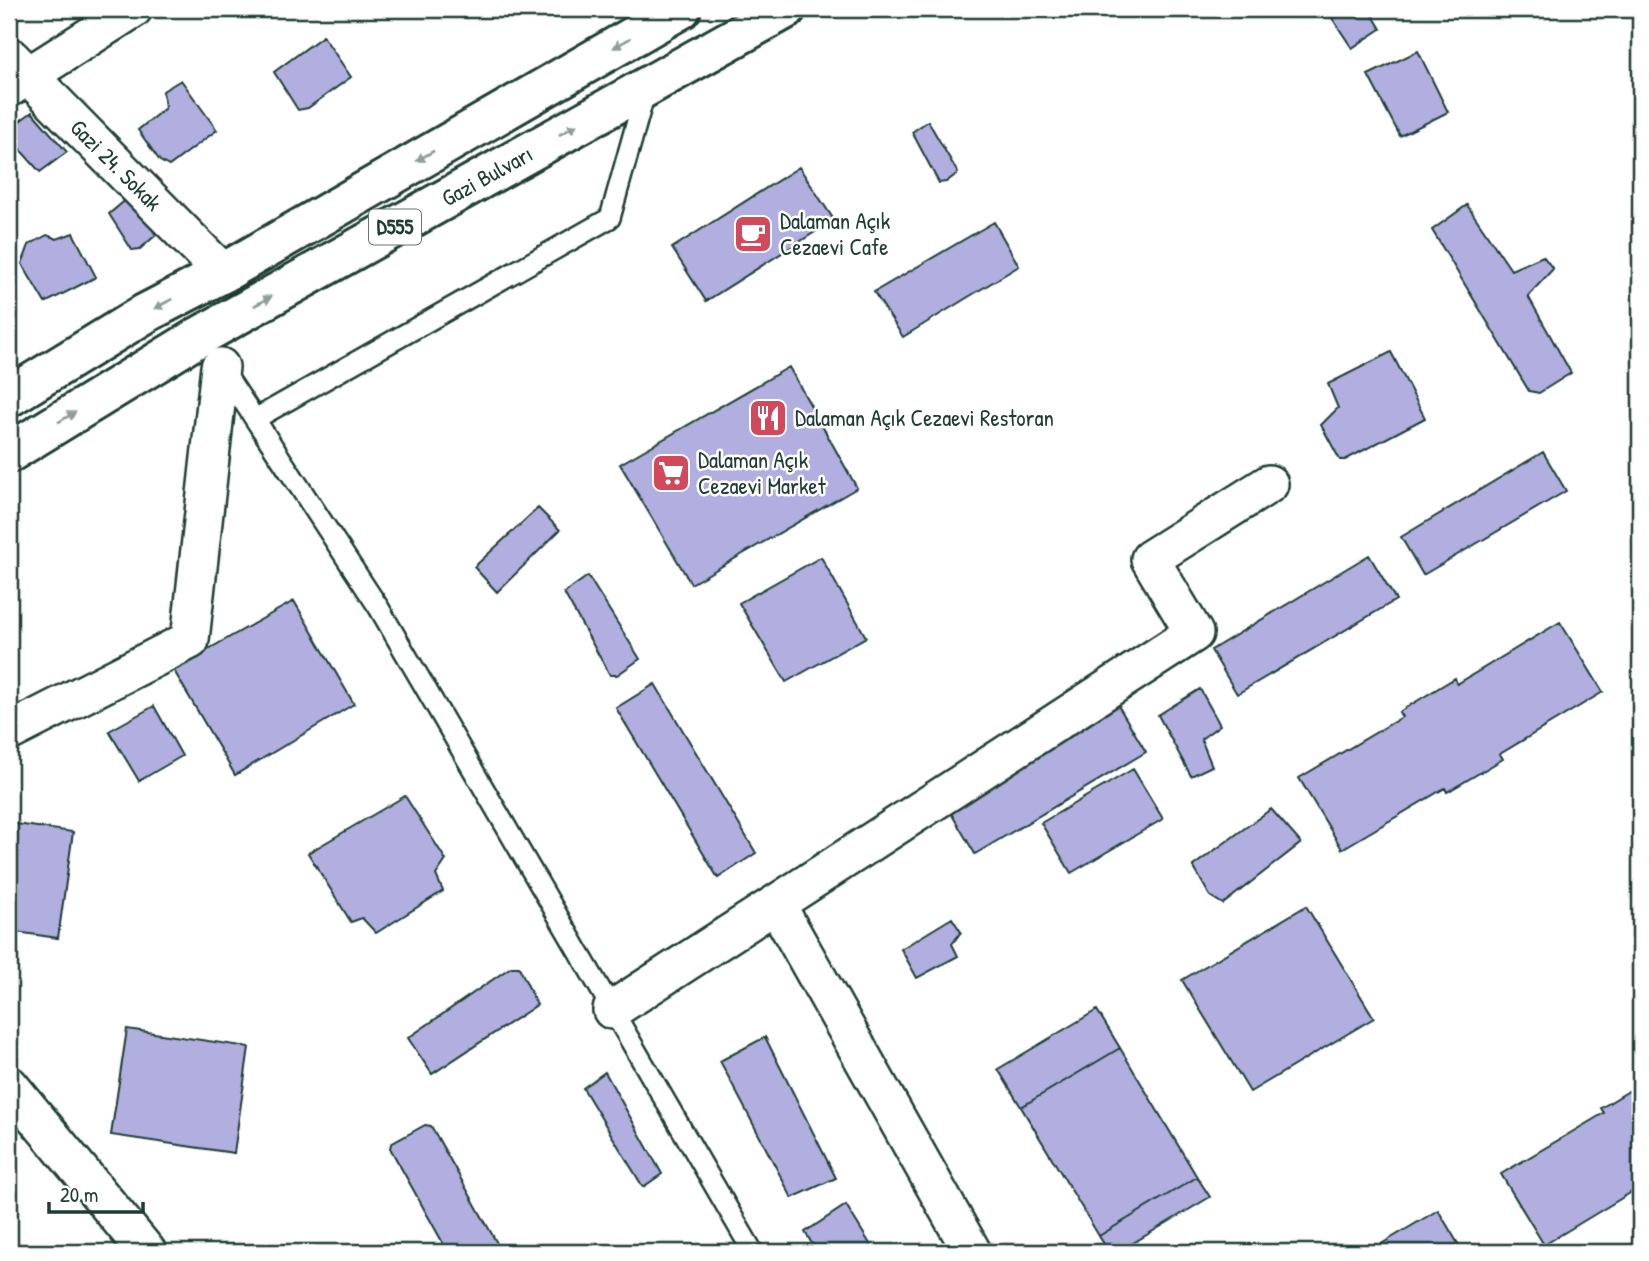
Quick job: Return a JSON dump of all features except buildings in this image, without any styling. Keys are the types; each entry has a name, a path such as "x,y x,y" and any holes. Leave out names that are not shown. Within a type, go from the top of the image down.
{"main road":[{"name":"Gazi Bulvarı","path":"9,397 146,313 223,273 681,9"},
{"name":"Gazi Bulvarı","path":"9,453 210,351 646,87 786,9"}],"street":[{"path":"15,73 133,9"},
{"name":"Gazi 24. Sokak","path":"15,73 223,273"},
{"path":"9,732 190,640 210,351"},
{"path":"611,1010 1194,633 1150,559 1269,484"},
{"path":"776,904 972,1252"},
{"path":"9,1086 147,1252"}],"lane":[{"path":"255,419 610,218 646,87"},
{"path":"210,351 379,608 753,1252"}],"place":[{"name":"Dalaman Açık Cezaevi Cafe","path":"753,234"},
{"name":"Dalaman Açık Cezaevi Restoran","path":"768,418"},
{"name":"Dalaman Açık Cezaevi Market","path":"671,473"}]}
